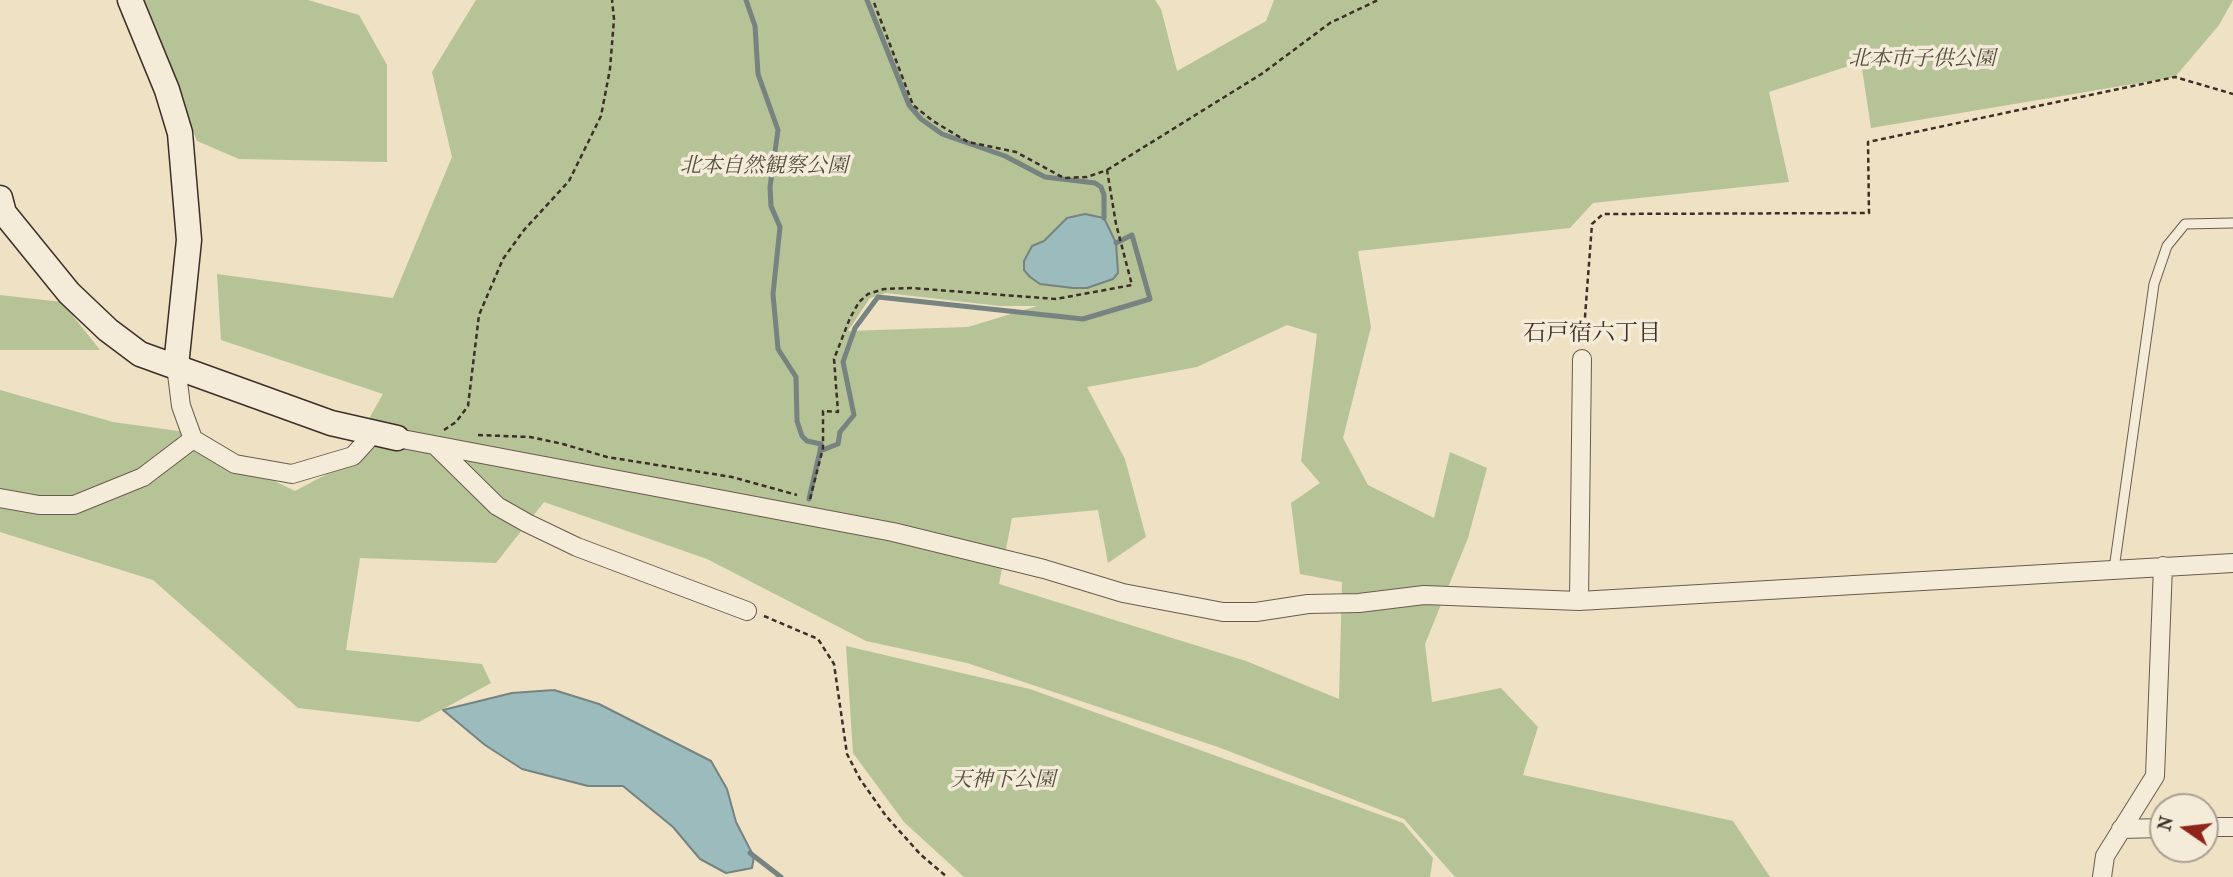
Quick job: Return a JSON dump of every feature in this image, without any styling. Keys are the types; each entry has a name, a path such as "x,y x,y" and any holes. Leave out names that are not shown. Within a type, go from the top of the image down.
{"street":[{"path":"130,0 167,90 180,132 189,240 176,366 181,406 192,439 235,464 292,474 353,456 372,435"},
{"path":"1,208 69,293 108,330 140,354 372,435 436,441 893,532 1044,569 1123,593 1223,612 1256,612 1308,604 1359,603 1424,595 1579,601 2233,563"},
{"path":"1579,601 1582,359"},
{"path":"0,498 39,505 74,505 142,477 192,439"},
{"path":"436,441 497,506 527,523 577,547 747,611"},
{"path":"2102,877 2105,856 2155,776 2163,566"},
{"path":"2122,829 2149,828"}],"lane":[{"path":"2114,569 2158,271 2167,246 2185,224 2233,223"}],"path":[{"path":"436,441 456,422 468,405 479,315 503,259 524,230 569,181 601,116 610,69 614,19 612,0"},
{"path":"873,0 913,105 933,121 968,142 1016,152 1064,178 1087,177 1107,170 1263,73 1330,23 1378,0"},
{"path":"1582,359 1592,224 1603,214 1869,213 1868,142 2175,77 2233,94"},
{"path":"809,499 823,448 823,411 838,412 834,367 837,348 854,310 868,294 884,289 922,288 1056,299 1132,285 1116,224 1107,170"},
{"path":"469,435 541,439 607,457 732,477 799,496"},
{"path":"747,611 817,639 834,664 847,754 860,779 886,816 921,855 947,877"}],"green space":[{"path":"143,0 308,0 359,15 387,65 387,162 239,159 197,141"},
{"path":"476,0 1155,0 1161,9 1177,71 1266,21 1274,0 2233,0 2219,25 2175,77 1871,128 1861,62 1769,92 1789,182 1593,203 1570,228 1358,251 1371,327 1343,438 1368,485 1434,518 1450,452 1487,468 1468,538 1425,644 1432,702 1501,688 1538,727 1523,775 1733,821 1770,877 1455,877 1404,819 1218,747 967,663 866,641 707,559 544,502 496,563 360,558 346,650 482,664 491,683 419,722 298,708 153,580 0,532 0,390 113,422 193,433 247,468 295,491 342,466 383,394 221,340 217,274 393,298 452,157 432,72","holes":["886,293 1000,306 1037,306 968,327 848,331 870,298","1287,325 1317,334 1301,461 1320,483 1291,503 1300,574 1342,582 1339,699 1246,661 999,584 1012,518 1098,510 1108,563 1146,537 1125,459 1087,387 1197,367"]},
{"path":"0,295 62,302 100,350 0,350"},
{"name":"天神下公園","path":"846,646 1030,689 1403,823 1433,858 1430,877 964,877 904,822 853,753"}],"water":[{"path":"1085,214 1104,218 1116,243 1118,273 1113,279 1087,288 1073,288 1040,284 1030,277 1024,270 1024,261 1032,246 1044,241 1067,218"},
{"path":"554,690 599,704 711,761 727,789 736,822 754,857 752,868 726,873 700,859 673,827 623,786 588,786 522,769 485,745 443,710 512,693"}],"waterway":[{"path":"746,0 755,26 758,74 778,130 770,187 771,206 780,227 773,294 778,349 796,377 797,421 802,436 807,441 821,444 820,451"},
{"path":"867,0 909,105 921,119 942,134 1005,156 1045,177 1095,183 1101,187 1104,195 1104,218"},
{"path":"809,499 820,451 838,444 840,432 854,415 843,362 855,328 878,297 1083,319 1150,299 1132,235 1116,243"},
{"path":"750,853 781,877"}],"district":[{"name":"石戸宿六丁目","path":"1592,334"}],"park label":[{"name":"北本市子供公園","path":"1922,60"},
{"name":"北本自然観察公園","path":"764,167"}]}
